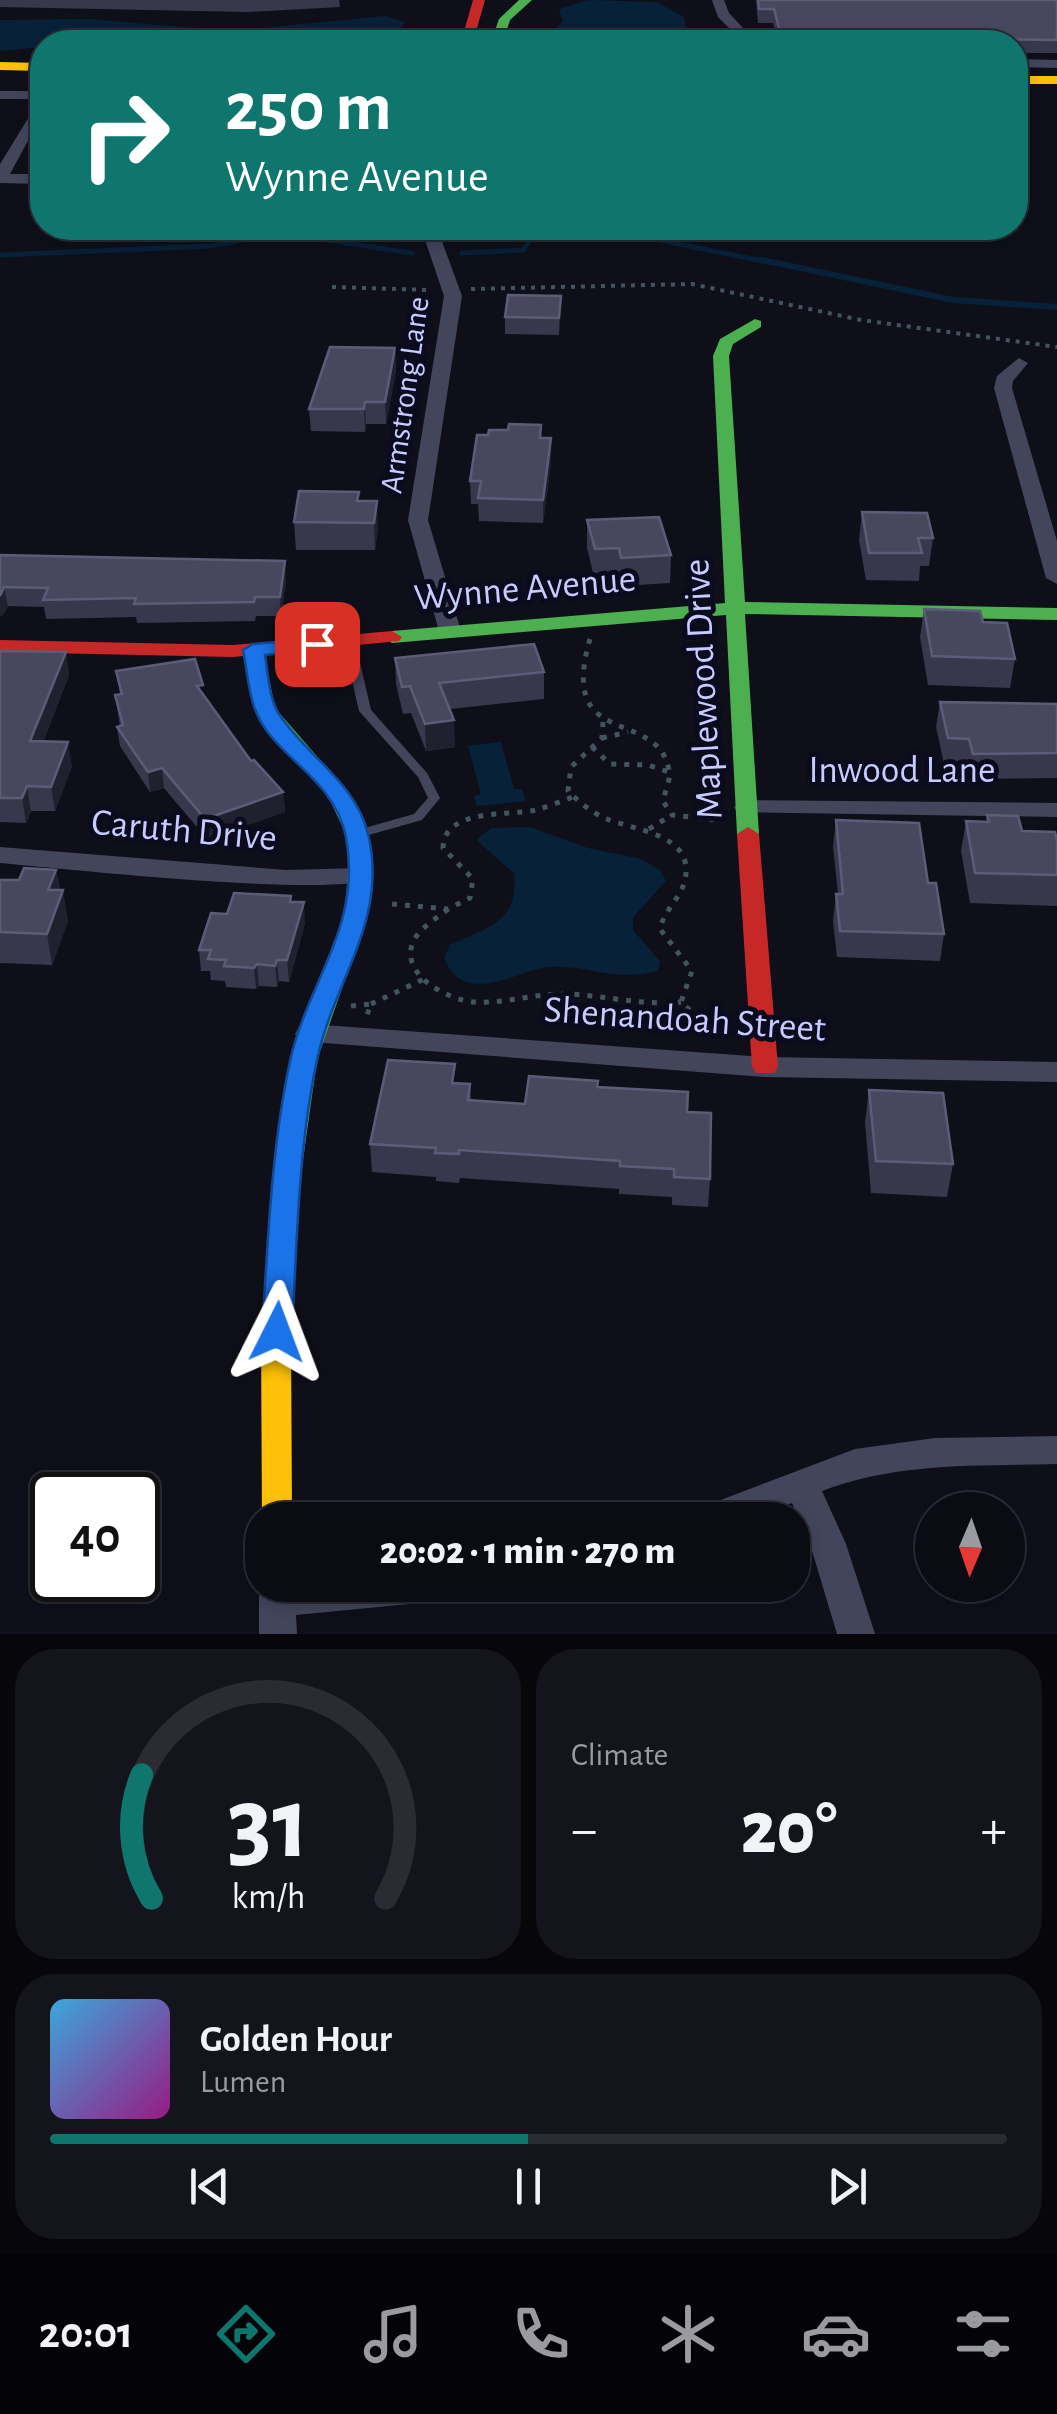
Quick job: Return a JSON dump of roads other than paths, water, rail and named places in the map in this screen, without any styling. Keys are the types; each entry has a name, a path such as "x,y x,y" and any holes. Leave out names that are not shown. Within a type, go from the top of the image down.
{"street":[{"path":"470,30 479,0"},
{"path":"501,30 505,19 526,0"},
{"path":"718,0 723,14 738,30"},
{"path":"1028,64 1057,64"},
{"path":"0,66 30,67"},
{"path":"1028,80 1057,80"},
{"path":"0,95 30,98"},
{"path":"30,122 0,178 30,179"},
{"name":"Armstrong Lane","path":"433,240 452,290 418,509 450,631"},
{"name":"Maplewood Drive","path":"755,324 721,348 746,807 765,1067"},
{"path":"1019,363 1004,380 1003,388 1057,578"},
{"name":"Wynne Avenue","path":"0,646 253,650 734,608 1057,614"},
{"path":"253,650 266,711 290,742 326,776 349,812 357,834 362,876 356,926 310,1034 286,1185 273,1406 276,1502"},
{"name":"Inwood Lane","path":"746,807 1057,810"},
{"name":"Caruth Drive","path":"0,855 286,878 362,876"},
{"name":"Shenandoah Street","path":"310,1034 765,1067 1057,1072"},
{"path":"753,1502 855,1463 890,1457 1057,1450"},
{"path":"800,1482 828,1544 856,1634"},
{"path":"278,1606 309,1602"}],"lane":[{"path":"349,641 365,711 424,776 434,798 418,817 357,834"}],"water":[{"path":"588,0 657,2 684,17 687,30 554,30 563,21 559,9"},
{"path":"385,16 405,22 402,30 241,30"},
{"path":"88,19 219,30 30,30 30,48 0,51 0,20"},
{"path":"501,742 514,789 522,789 526,801 477,806 474,796 481,794 468,746"},
{"path":"530,827 588,848 641,859 660,870 666,881 633,917 633,930 660,961 658,971 628,975 548,967 481,984 466,982 454,974 444,958 450,945 488,928 512,903 514,873 476,840 491,828"}],"waterway":[{"path":"0,255 210,246 243,240"},
{"path":"327,240 412,253"},
{"path":"462,253 523,250 530,240"},
{"path":"659,240 773,263"},
{"path":"762,260 953,300 1057,307"}]}
